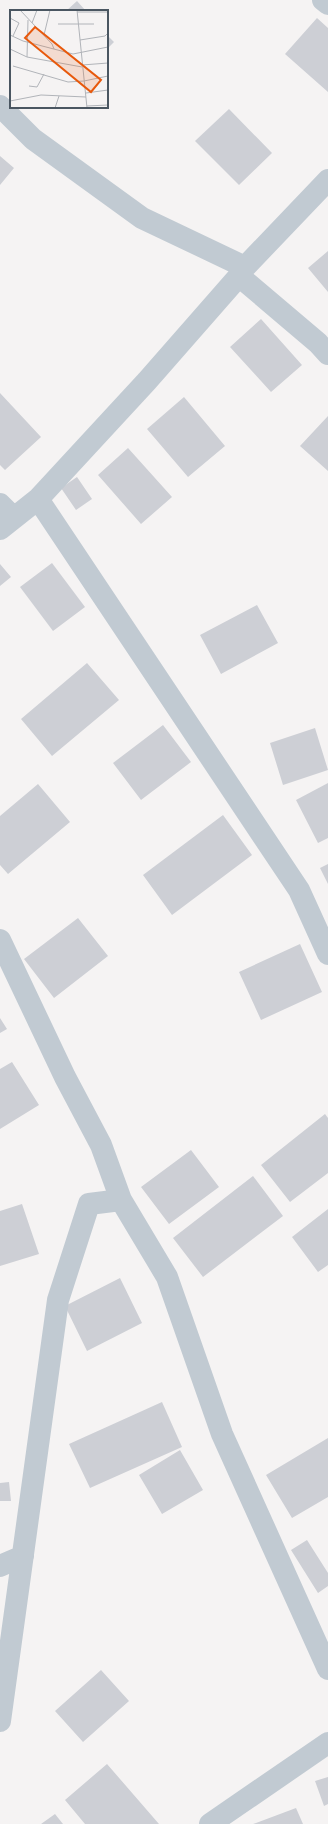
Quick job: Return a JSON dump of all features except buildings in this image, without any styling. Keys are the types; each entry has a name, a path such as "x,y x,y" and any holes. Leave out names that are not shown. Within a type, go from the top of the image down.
{"street":[{"path":"322,0 328,4"},
{"path":"0,106 33,139 142,218 242,271 328,354"},
{"path":"5,517 38,499 147,381 242,271 328,180"},
{"path":"38,499 299,890 328,954"},
{"path":"0,940 65,1077 101,1145 121,1200 167,1278 222,1434 328,1669"},
{"path":"0,1721 58,1300 89,1204 121,1200"},
{"path":"0,1566 23,1556"},
{"path":"210,1824 328,1743"}]}
